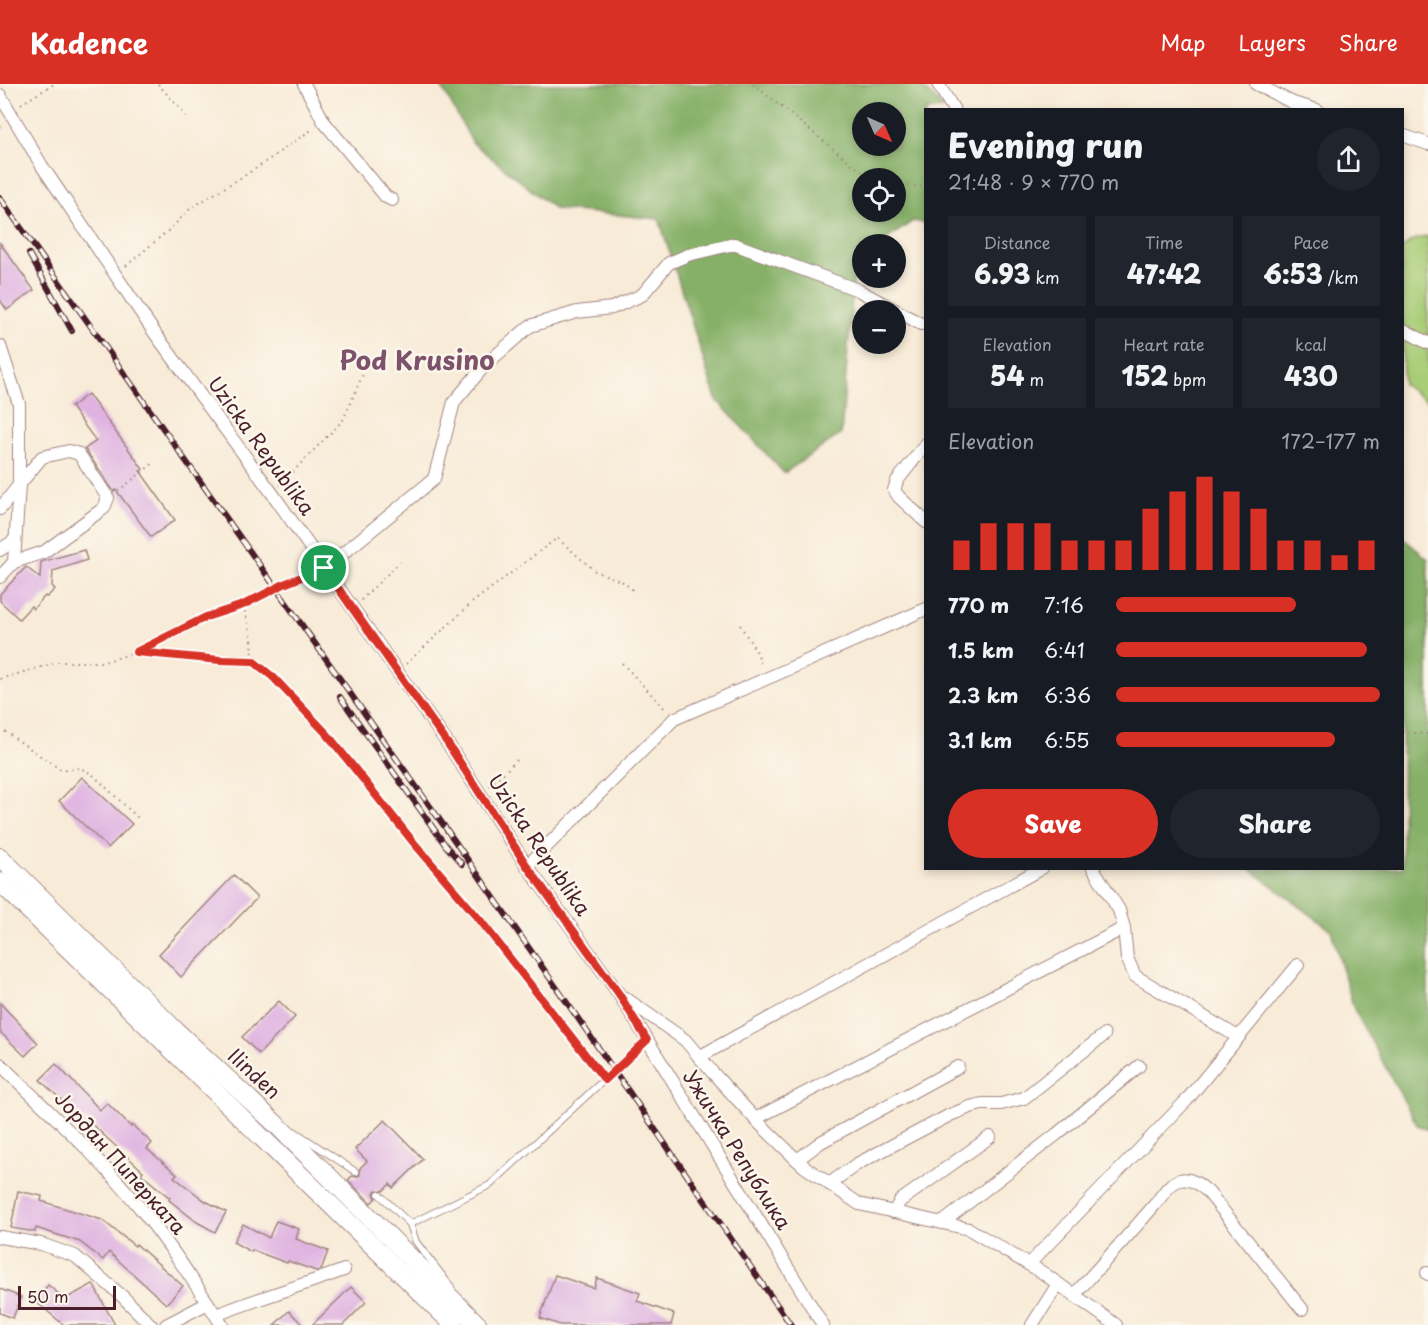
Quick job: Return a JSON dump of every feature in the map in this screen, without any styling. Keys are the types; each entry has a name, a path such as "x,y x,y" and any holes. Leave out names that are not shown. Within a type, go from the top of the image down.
{"main road":[{"name":"Ilinden","path":"0,856 479,1325"},
{"name":"Ilinden","path":"0,882 454,1325"}],"street":[{"path":"304,84 324,122 386,197 392,200"},
{"path":"938,84 953,108"},
{"path":"1256,84 1293,103 1310,108"},
{"name":"Uzicka Republika","path":"0,95 42,166 154,332 272,493 481,794 527,866 619,994"},
{"path":"1404,136 1428,144"},
{"path":"324,568 434,479 454,402 485,365 530,326 577,312 612,308 642,295 669,263 688,255 734,244 858,290 921,324"},
{"path":"1404,329 1428,343"},
{"path":"1,351 19,404 19,485 15,562"},
{"path":"924,447 897,481 894,490 924,520"},
{"path":"0,509 42,457 69,451 79,454 108,498 104,507 44,552 15,562 0,577"},
{"path":"0,550 15,540"},
{"path":"527,866 674,719 924,610"},
{"path":"699,1057 1038,870"},
{"path":"1094,870 1119,910 1124,928 1127,958 1135,976 1238,1037"},
{"path":"755,1119 1124,928"},
{"path":"1029,1264 1186,1101 1298,965"},
{"path":"619,994 685,1040 755,1119 797,1160 829,1184 859,1203 969,1230 1029,1264 1116,1325"},
{"name":"Ужичка Република","path":"619,994 823,1325"},
{"path":"829,1184 857,1164 950,1115 976,1106 1001,1104 1024,1098 1104,1035"},
{"name":"Јордан Пиперката","path":"0,1064 91,1154 139,1206 178,1256 219,1320"},
{"path":"942,1223 1057,1134 1139,1066"},
{"path":"797,1160 820,1142 958,1067"},
{"path":"894,1212 900,1201 990,1137"},
{"path":"1074,1294 1125,1240 1168,1188 1177,1180 1186,1179 1208,1192 1302,1309"},
{"path":"0,1237 41,1244 75,1256 122,1296 151,1325"},
{"path":"219,1320 260,1297 298,1287 344,1270"},
{"path":"1032,1325 1058,1284"},
{"path":"166,1325 208,1303"}],"lane":[{"path":"410,1224 489,1185 647,1040"},
{"path":"256,1108 356,1172"},
{"path":"379,1194 410,1224 416,1242 479,1325"}],"path":[{"path":"9,111 54,84"},
{"path":"158,84 187,117"},
{"path":"753,84 856,168"},
{"path":"116,274 169,230 191,208 255,169 324,122"},
{"path":"906,186 924,187"},
{"path":"272,493 343,420 363,374"},
{"path":"108,498 155,462"},
{"path":"397,672 473,602 557,538 595,571 623,582 633,590"},
{"path":"352,609 400,562"},
{"path":"0,680 58,662 104,662 136,652 206,617 243,605 284,584 324,568"},
{"path":"243,605 252,638 253,661"},
{"path":"740,625 758,654 763,680"},
{"path":"136,652 253,661 273,677 327,734 414,843 480,920 605,1080"},
{"path":"622,663 674,719"},
{"path":"0,728 61,770 80,768 92,774 138,818"},
{"path":"1404,732 1428,734"},
{"path":"481,794 518,759"}],"green space":[{"path":"440,84 918,84 945,108 924,108 924,223 913,221 894,234 852,234 853,288 841,434 784,473 716,399 659,219 555,209 473,143"},
{"path":"1428,236 1428,402 1404,385 1404,247 1414,240"},
{"path":"1404,539 1428,559 1428,1130 1417,1125 1354,1009 1331,930 1251,870 1404,870"}],"building":[{"path":"0,243 34,290 7,310 0,300"},
{"path":"88,394 143,469 140,471 175,520 151,537 116,490 114,492 85,449 96,441 71,407"},
{"path":"84,550 87,560 53,571 52,586 55,589 33,609 31,606 19,619 0,601 0,594 26,567 40,578 41,562"},
{"path":"82,777 132,824 108,848 59,801"},
{"path":"234,875 257,898 181,977 159,954"},
{"path":"279,1001 295,1017 259,1054 242,1037"},
{"path":"0,1003 38,1043 25,1056 0,1032"},
{"path":"56,1064 100,1110 107,1103 131,1127 132,1125 152,1143 147,1149 177,1174 174,1177 204,1200 226,1212 215,1232 197,1222 169,1200 170,1198 141,1174 143,1171 40,1080"},
{"path":"385,1120 423,1159 393,1188 390,1184 383,1191 376,1190 374,1193 376,1198 371,1203 348,1180 352,1176 360,1175 360,1168 367,1161 355,1149"},
{"path":"18,1191 42,1196 41,1201 102,1220 135,1246 136,1244 183,1286 166,1304 109,1252 103,1260 80,1242 36,1228 35,1232 11,1228"},
{"path":"276,1221 299,1229 296,1239 328,1251 321,1270 316,1271 252,1250 251,1252 233,1242 243,1224 269,1238"},
{"path":"555,1275 594,1288 597,1278 640,1293 637,1301 674,1314 671,1325 560,1325 540,1318"},
{"path":"93,1284 115,1325 64,1325 35,1301 48,1285 65,1299"},
{"path":"351,1287 366,1302 343,1325 312,1325"},
{"path":"0,1289 21,1297 13,1318 0,1313"},
{"path":"289,1311 303,1325 274,1325"}],"railway":[{"path":"0,198 454,840 791,1325"},
{"path":"29,254 72,331"},
{"path":"340,697 446,846 462,864"}],"district":[{"name":"Pod Krusino","path":"417,361"}],"route":[{"path":"324,568 448,744 527,866 619,994 647,1040 605,1080 480,920 414,843 327,734 273,677 253,661 136,652 206,617 243,605 284,584 324,568"}]}
